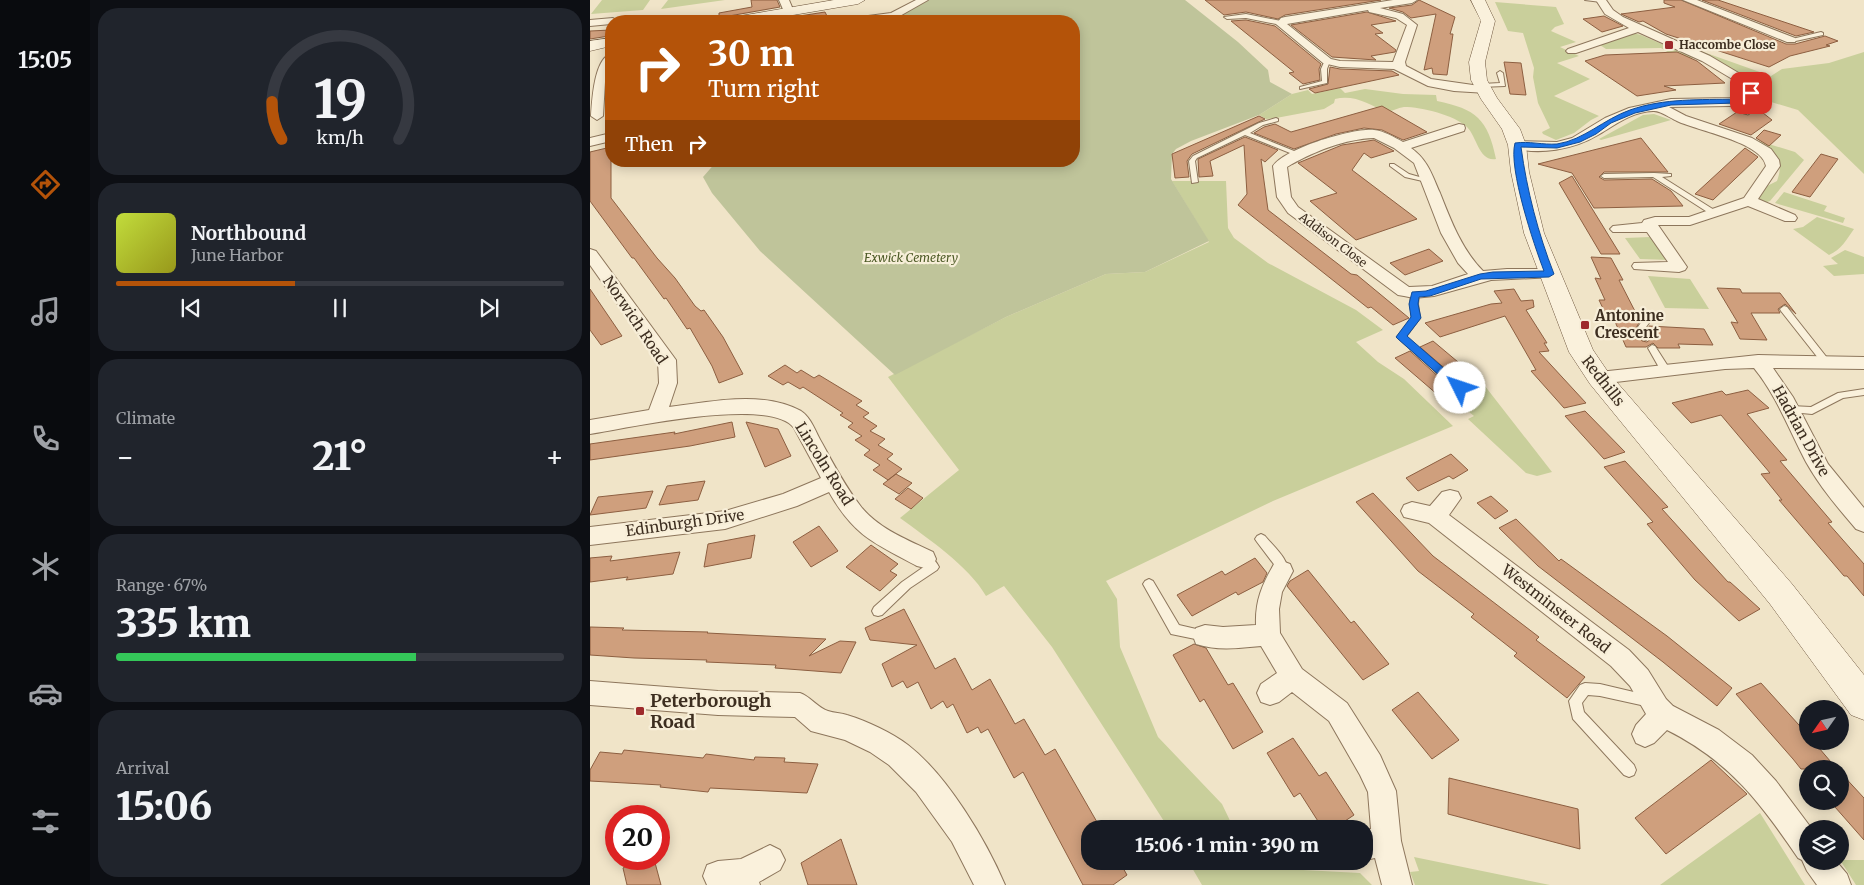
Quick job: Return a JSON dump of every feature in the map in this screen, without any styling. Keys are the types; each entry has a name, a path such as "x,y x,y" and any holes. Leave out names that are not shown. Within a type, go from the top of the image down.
{"street":[{"path":"755,15 786,6 858,0"},
{"path":"896,15 923,0"},
{"path":"1412,0 1392,6 1365,8 1285,20 1281,23 1286,30 1327,62 1340,64 1380,64 1400,67 1428,82 1482,88"},
{"name":"Redhills","path":"1478,0 1488,22 1477,62 1482,88 1507,122 1517,145 1520,172 1534,233 1581,352 1600,378 1781,594 1864,703"},
{"path":"1517,145 1557,146 1577,141 1609,121 1633,111 1671,103 1737,101 1749,97 1750,89 1734,75 1697,55 1638,29 1612,15 1601,0"},
{"path":"1688,0 1791,40"},
{"path":"1365,8 1397,15 1412,25 1399,62 1400,67"},
{"path":"590,23 605,22"},
{"path":"1572,51 1638,29"},
{"path":"590,46 605,43"},
{"path":"597,116 605,89 600,78 605,68"},
{"path":"1640,266 1680,267 1649,223 1656,220 1690,221 1748,201 1773,166 1772,160 1766,152 1747,140 1682,119 1657,106"},
{"path":"1400,147 1459,128"},
{"name":"Addison Close","path":"1415,294 1404,291 1375,272 1293,210 1284,197 1280,169 1283,163 1297,154 1361,134 1378,135 1400,147 1420,162 1449,233 1466,263 1480,276"},
{"path":"590,142 605,138"},
{"path":"1748,201 1790,218"},
{"path":"1618,229 1652,227"},
{"name":"Norwich Road","path":"590,254 667,360 668,383 656,417"},
{"path":"1415,294 1426,294 1480,276 1493,274 1549,274"},
{"path":"1600,378 1725,363 1758,361 1864,363"},
{"name":"Hadrian Drive","path":"1758,361 1767,371 1791,409 1816,461 1828,480 1864,522"},
{"name":"Lincoln Road","path":"590,427 693,411 741,407 782,410 796,418 803,426 834,482 863,524 925,559"},
{"name":"Edinburgh Drive","path":"590,536 725,520 780,504 834,482"},
{"name":"Westminster Road","path":"1412,511 1442,507 1620,658 1640,678 1659,708"},
{"path":"1282,571 1271,591 1267,609 1268,636 1293,677 1338,712 1370,765 1382,790 1376,843 1397,885"},
{"path":"1205,636 1223,638 1268,636"},
{"path":"1270,693 1293,677"},
{"path":"590,693 718,703 800,705 820,722 848,728 880,743 899,755 926,782 962,832 990,885"},
{"path":"1645,734 1659,708 1715,742 1746,769 1776,804 1799,836"},
{"path":"735,878 770,860"},
{"path":"1824,870 1836,885"}],"lane":[{"path":"1587,0 1601,0"},
{"path":"1227,17 1240,16 1281,23"},
{"path":"1791,40 1821,34"},
{"path":"1302,88 1325,82 1324,69 1327,62"},
{"path":"1482,88 1503,85 1500,73"},
{"path":"1194,182 1192,162 1195,157 1261,124 1276,120"},
{"path":"1245,133 1297,154"},
{"path":"1392,165 1407,176 1427,180"},
{"path":"1654,175 1716,213"},
{"path":"1604,176 1669,175"},
{"path":"1415,294 1416,318 1401,337 1460,388"},
{"path":"1784,309 1825,361"},
{"path":"1645,323 1642,327 1646,337"},
{"path":"1652,348 1666,371"},
{"path":"1791,409 1812,411 1841,396 1864,392"},
{"path":"1261,539 1282,566 1282,571"},
{"path":"878,611 906,585 933,567 925,559"},
{"path":"1149,584 1174,630 1205,636"},
{"path":"1629,770 1578,715 1576,701 1585,689 1600,690 1659,708"}],"green space":[{"path":"602,0 650,0 643,10 591,14"},
{"path":"668,0 725,0 661,9"},
{"name":"Exwick Cemetery","path":"929,0 1185,0 1238,42 1268,70 1270,82 1292,94 1259,115 1191,141 1176,149 1172,154 1171,179 1209,241 1145,272 1106,274 1006,317 895,375 760,251 712,193 703,177 712,167 1080,167 1080,15 900,15"},
{"path":"1495,2 1556,7 1564,24 1555,27 1551,31 1576,42 1560,47 1579,56 1557,63 1590,79 1554,96 1599,116 1574,133 1556,140 1543,134 1542,132 1550,128 1538,103 1533,77 1534,68 1523,33 1508,31"},
{"path":"1633,33 1694,58 1680,60 1661,48 1606,49 1600,45"},
{"path":"1695,49 1771,76 1782,69 1829,63 1864,52 1864,174 1798,110 1771,102"},
{"path":"1340,88 1345,93 1365,89 1403,94 1436,95 1437,101 1462,108 1478,118 1489,134 1496,159 1490,159 1482,153 1467,127 1446,115 1420,108 1404,107 1386,113 1362,101 1342,98 1335,99 1334,103 1324,109 1266,119 1259,115 1292,94 1308,90 1312,94"},
{"path":"1654,114 1671,120 1599,139 1643,115"},
{"path":"1752,139 1795,152 1804,160 1770,201 1764,203 1758,198 1765,187 1777,181 1780,166 1775,154 1771,150"},
{"path":"1172,181 1226,181 1228,228 1234,238 1268,263 1356,310 1383,330 1356,342 1378,362 1404,379 1453,426 1273,501 1106,581 1117,599 1120,647 1158,737 1222,804 1230,820 1163,820 1052,647 1004,586 986,596 979,585 958,563 900,518 959,470 888,377 1006,317 1106,274 1145,272 1209,242"},
{"path":"1784,192 1827,206 1824,211 1845,218 1843,223 1775,203"},
{"path":"1817,217 1854,229 1840,247 1829,255 1793,229 1803,227"},
{"path":"1650,237 1656,241 1670,260 1640,259 1625,238"},
{"path":"1845,250 1864,257 1864,274 1834,276 1823,266 1838,264 1831,258"},
{"path":"1648,276 1690,279 1709,309 1665,308"},
{"path":"1481,381 1552,472 1537,476 1526,473 1468,419 1474,416 1452,398 1468,392 1465,388"},
{"path":"1760,813 1805,885 1660,885"},
{"path":"1414,857 1550,885 1415,885 1410,872 1419,871"},
{"path":"1849,860 1864,860 1864,885 1856,885 1846,870 1849,870"},
{"path":"1193,870 1304,870 1360,873 1372,885 1202,885"}],"building":[{"path":"751,0 777,0 780,7 735,15 719,15 719,13 752,7"},
{"path":"1205,0 1381,0 1285,15 1278,19 1246,12 1224,15"},
{"path":"1419,0 1455,17 1450,34 1453,34 1447,75 1433,74 1432,68 1424,70 1436,14 1411,18 1403,12 1389,8 1412,5"},
{"path":"1664,0 1681,0 1786,44 1795,44 1825,36 1838,41 1826,45 1830,46 1790,56 1769,67 1666,34 1643,21 1639,22 1621,14 1675,7 1664,3"},
{"path":"1702,0 1718,0 1814,32 1796,36"},
{"path":"825,12 826,15 806,15"},
{"path":"1367,12 1396,21 1371,25 1383,33 1375,34 1396,50 1395,52 1371,56 1376,60 1332,57 1291,25"},
{"path":"1604,16 1623,26 1602,32 1583,19"},
{"path":"1246,20 1275,26 1321,64 1319,69 1320,80 1303,84 1289,73 1294,72 1231,21"},
{"path":"605,30 605,37 590,39 590,31"},
{"path":"1677,52 1697,61 1725,83 1664,86 1676,90 1637,96 1585,61 1605,55"},
{"path":"1504,62 1521,63 1526,95 1510,94"},
{"path":"1330,67 1392,71 1399,75 1315,93 1309,89 1328,84"},
{"path":"1382,106 1427,132 1403,140 1382,130 1364,128 1336,134 1294,149 1254,133 1264,127 1275,124 1291,132"},
{"path":"1758,109 1772,120 1751,135 1719,124 1737,112 1748,115"},
{"path":"1259,116 1265,119 1192,154 1187,161 1189,177 1175,178 1172,154"},
{"path":"1764,130 1781,135 1769,146 1756,138"},
{"path":"1245,137 1278,150 1265,162 1261,159 1268,210 1351,274 1357,275 1409,318 1393,325 1371,307 1368,308 1238,205 1247,194 1244,145 1210,161 1213,176 1199,177 1198,159"},
{"path":"1641,138 1668,172 1604,172 1599,177 1604,180 1652,179 1671,191 1683,206 1594,208 1572,173 1538,164"},
{"path":"1374,140 1394,151 1371,158 1364,153 1352,170 1417,219 1356,240 1310,201 1337,193 1298,163 1342,145"},
{"path":"605,148 605,167 611,167 611,198 695,306 701,311 704,310 723,337 743,374 719,383 712,366 690,328 687,329 666,298 664,299 590,201 590,152"},
{"path":"1745,148 1758,157 1713,200 1695,194"},
{"path":"1821,154 1838,159 1810,197 1792,192"},
{"path":"1572,176 1620,254 1601,254 1559,183"},
{"path":"1429,249 1443,261 1405,275 1390,263"},
{"path":"1591,257 1611,258 1623,280 1619,280 1640,321 1636,328 1642,341 1647,342 1652,338 1649,326 1704,329 1713,345 1678,344 1680,348 1658,348 1653,343 1646,347 1626,347 1613,317 1607,317 1599,300 1605,300 1595,278 1601,279"},
{"path":"1717,288 1740,289 1742,293 1780,293 1796,314 1785,304 1778,309 1780,313 1751,313 1767,340 1740,339 1731,322 1738,323"},
{"path":"590,289 622,336 601,345 590,330"},
{"path":"1514,289 1521,301 1533,300 1534,307 1526,310 1547,343 1544,343 1549,351 1539,352 1586,403 1564,408 1531,371 1536,370 1505,316 1440,337 1425,323 1491,304 1502,303 1494,291"},
{"path":"1433,341 1477,378 1463,384 1420,347"},
{"path":"1410,351 1452,389 1438,395 1395,358"},
{"path":"785,365 797,373 801,370 814,378 819,375 862,401 856,405 869,413 863,417 877,426 870,431 885,439 878,445 893,454 887,459 902,469 888,480 873,470 880,465 864,455 870,450 855,440 862,436 848,427 853,423 840,415 843,413 803,387 800,389 788,382 783,385 768,376"},
{"path":"1748,390 1769,408 1747,414 1787,460 1780,461 1832,522 1828,523 1864,564 1864,596 1847,576 1844,576 1779,500 1782,500 1761,474 1770,473 1721,415 1691,423 1672,403 1722,391 1726,395"},
{"path":"1585,411 1625,452 1604,459 1565,416"},
{"path":"732,422 735,437 690,446 590,460 590,444 675,432 674,434"},
{"path":"746,422 778,429 791,456 765,467"},
{"path":"1451,454 1468,470 1453,479 1449,476 1418,491 1406,478"},
{"path":"1625,461 1668,507 1662,509 1728,582 1760,609 1739,621 1695,580 1647,524 1653,522 1604,467"},
{"path":"896,474 912,483 899,494 883,484"},
{"path":"705,481 698,500 659,505 667,486"},
{"path":"908,488 923,498 911,509 895,499"},
{"path":"653,491 646,508 590,515 598,497"},
{"path":"1373,493 1433,556 1539,637 1536,640 1585,677 1567,698 1514,656 1517,653 1471,617 1474,614 1418,571 1356,502"},
{"path":"1491,496 1508,511 1495,519 1477,503"},
{"path":"1516,519 1559,561 1561,559 1667,636 1732,688 1717,706 1538,566 1499,528"},
{"path":"819,526 838,551 811,567 793,542"},
{"path":"755,535 751,558 704,567 708,544"},
{"path":"871,545 898,564 890,571 897,575 880,591 846,567"},
{"path":"680,552 673,574 590,582 590,558 612,556 610,561"},
{"path":"1255,558 1267,573 1263,582 1238,595 1236,592 1192,616 1177,595 1222,571 1225,575"},
{"path":"1308,570 1351,623 1354,621 1389,664 1363,680 1287,586 1290,581"},
{"path":"904,609 935,669 955,658 972,690 990,679 1015,724 1024,719 1045,755 1055,749 1096,820 1081,820 1081,870 1124,870 1127,875 1113,885 1083,885 1023,772 1014,778 988,729 981,733 978,727 967,733 953,704 947,708 943,701 931,709 918,682 907,688 903,681 892,687 882,664 917,645 870,640 865,628"},
{"path":"590,627 826,639 809,656 840,641 856,642 841,673 775,668 776,665 706,662 707,660 590,655"},
{"path":"1194,644 1206,648 1228,685 1233,683 1263,732 1233,749 1204,699 1200,702 1173,655"},
{"path":"1761,683 1799,725 1799,750 1821,750 1829,760 1799,760 1799,766 1736,694"},
{"path":"1418,692 1459,740 1432,759 1392,710"},
{"path":"1293,738 1319,776 1326,772 1354,815 1346,820 1317,820 1300,793 1294,797 1267,753"},
{"path":"624,750 703,758 706,754 754,760 755,757 785,758 784,762 818,764 807,793 710,788 708,792 660,787 661,785 590,781 590,770 600,752 622,754"},
{"path":"1711,760 1747,794 1666,854 1635,818"},
{"path":"1449,778 1578,809 1580,849 1448,814"},
{"path":"1849,782 1864,798 1864,840 1849,823 1849,820 1846,820 1838,810 1849,810"},
{"path":"841,839 857,885 808,885 801,863"},
{"path":"623,870 657,870 661,885 627,885"}],"place":[{"name":"Haccombe Close","path":"1669,45"},
{"name":"Antonine Crescent","path":"1585,325"},
{"name":"Peterborough Road","path":"640,711"}],"route":[{"path":"1460,388 1401,337 1416,318 1415,294 1426,294 1480,276 1493,274 1549,274 1534,233 1520,172 1517,145 1557,146 1577,141 1609,121 1633,111 1671,103 1737,101 1749,97 1751,93"}]}
